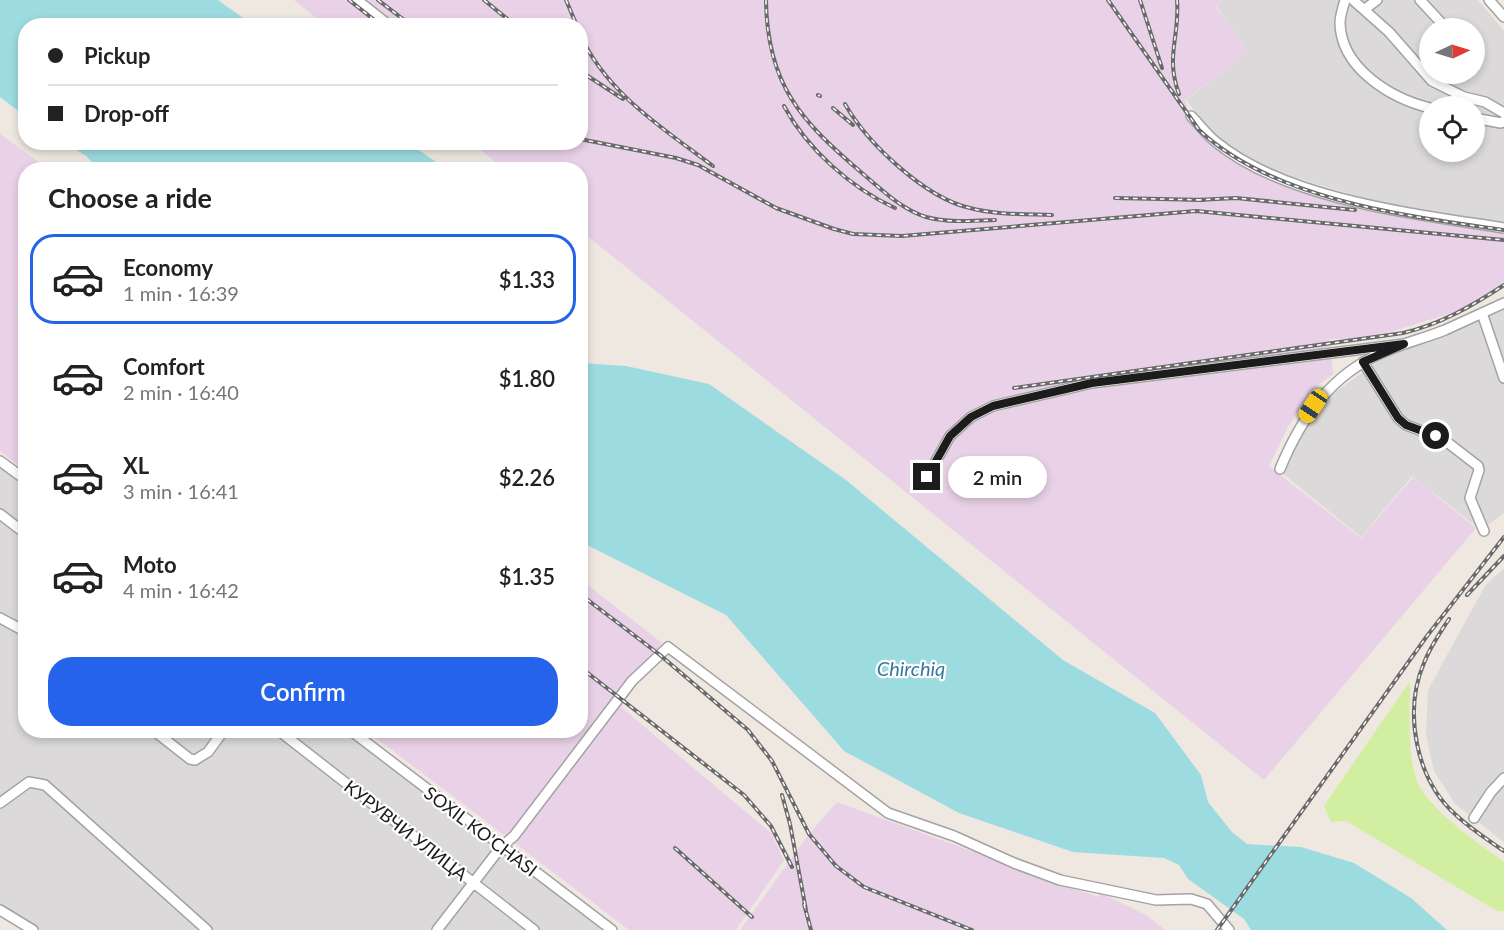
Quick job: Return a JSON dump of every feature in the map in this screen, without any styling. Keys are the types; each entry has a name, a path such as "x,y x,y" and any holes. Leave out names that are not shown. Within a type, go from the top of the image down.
{"street":[{"path":"357,0 380,18"},
{"path":"1345,0 1340,21 1344,48 1369,78 1412,104 1419,106"},
{"path":"1353,0 1389,32 1432,81 1464,97 1485,102 1504,113"},
{"path":"1365,9 1377,0"},
{"path":"1420,0 1437,18"},
{"path":"1489,0 1504,17"},
{"path":"1191,116 1216,142 1261,170 1325,194 1441,218 1504,228"},
{"path":"1485,120 1501,123 1504,121"},
{"path":"1280,469 1294,436 1313,406 1335,382 1363,362 1504,303"},
{"path":"1482,313 1504,378"},
{"path":"927,477 950,436 971,417 993,406 1092,383 1404,344"},
{"path":"1363,362 1398,418 1406,425 1443,438 1478,466 1479,470 1470,498 1484,531"},
{"path":"0,461 18,474"},
{"path":"0,514 18,528"},
{"path":"0,618 18,628"},
{"path":"437,930 501,847 514,836 632,681 669,647 888,813 954,836 1014,863 1060,880 1156,900 1191,899 1207,904 1229,930"},
{"path":"163,738 190,759 195,760 201,759 218,738"},
{"name":"КУРУВЧИ УЛИЦА","path":"288,738 534,930"},
{"name":"SOXIL KO'CHASI","path":"360,738 612,930"},
{"path":"1474,818 1491,792 1504,778"},
{"path":"0,803 29,782 45,786 207,930"},
{"path":"0,910 33,930"}],"shaded area":[{"path":"294,0 1223,0 1215,6 1248,52 1185,100 1192,122 1225,152 1321,196 1504,232 1504,282 1461,310 1390,332 1349,339 1329,339 1333,374 1314,388 1289,425 1269,466 1361,538 1413,477 1476,528 1264,780 588,237 588,162 496,162 480,150 588,150 588,18 316,18"},
{"path":"1223,0 1478,0 1504,31 1504,226 1386,204 1326,187 1266,168 1219,141 1186,100 1248,52 1216,6"},
{"path":"0,134 18,147 18,150 22,150 38,162 18,162 18,465 0,451"},
{"path":"1504,308 1504,513 1481,530 1412,476 1361,537 1282,473 1314,407 1386,356 1482,319"},
{"path":"0,457 18,471 18,738 368,738 482,824 579,909 609,930 40,930 0,905"},
{"path":"1504,568 1504,842 1455,804 1434,771 1426,735 1428,690 1485,586"},
{"path":"588,585 662,643 621,707 771,833 784,860 736,930 629,930 376,738 588,738"},
{"path":"837,802 1098,897 1101,893 1146,915 1165,930 740,930 809,834"}],"green space":[{"path":"1410,681 1410,737 1416,779 1438,810 1504,862 1504,911 1497,911 1346,821 1331,822 1324,806"}],"water":[{"path":"0,0 218,0 243,18 18,18 18,111 0,97"},
{"path":"76,150 419,150 436,162 92,162"},
{"name":"Chirchiq","path":"588,364 626,366 709,384 846,480 1063,660 1155,713 1201,775 1208,802 1232,832 1247,844 1301,847 1354,863 1411,898 1447,930 1251,930 1244,919 1188,879 1179,865 1164,858 1073,852 959,813 844,751 726,615 588,546"}],"railway":[{"path":"349,0 372,18"},
{"path":"378,0 402,18"},
{"path":"484,0 506,18"},
{"path":"566,0 574,18"},
{"path":"766,0 768,30 773,56 781,78 805,118 821,136 884,192 917,214 943,220 995,220"},
{"path":"1108,0 1199,130 1230,154 1265,173 1303,189 1343,201 1384,211 1504,230"},
{"path":"1140,0 1162,68"},
{"path":"1177,0 1173,68 1179,94"},
{"path":"588,49 620,92 656,124 713,166"},
{"path":"588,76 623,99"},
{"path":"845,104 867,135 882,151 916,181 935,193 970,208 990,212 1052,215"},
{"path":"784,106 805,137 832,166 862,190 895,208"},
{"path":"833,108 853,125"},
{"path":"588,141 676,158 698,165 776,208 853,234 902,236 1196,211 1504,240"},
{"path":"1115,198 1205,200"},
{"path":"1197,200 1236,198 1355,210"},
{"path":"1014,388 1403,333 1456,314 1504,285"},
{"path":"1217,930 1427,636 1504,537"},
{"path":"1467,595 1504,556"},
{"path":"588,600 660,655 748,730 772,761 809,834 836,866 864,887 972,930"},
{"path":"1449,619 1429,651 1418,682 1414,723 1417,744 1431,783 1442,800 1468,825 1504,851"},
{"path":"588,673 744,795 771,826 792,867"},
{"path":"782,795 790,824 806,910"},
{"path":"675,848 752,917"},
{"path":"804,904 811,930"}],"route":[{"path":"927,477 950,436 971,417 993,406 1092,383 1404,344 1363,362 1398,418 1406,425 1436,436"}]}
